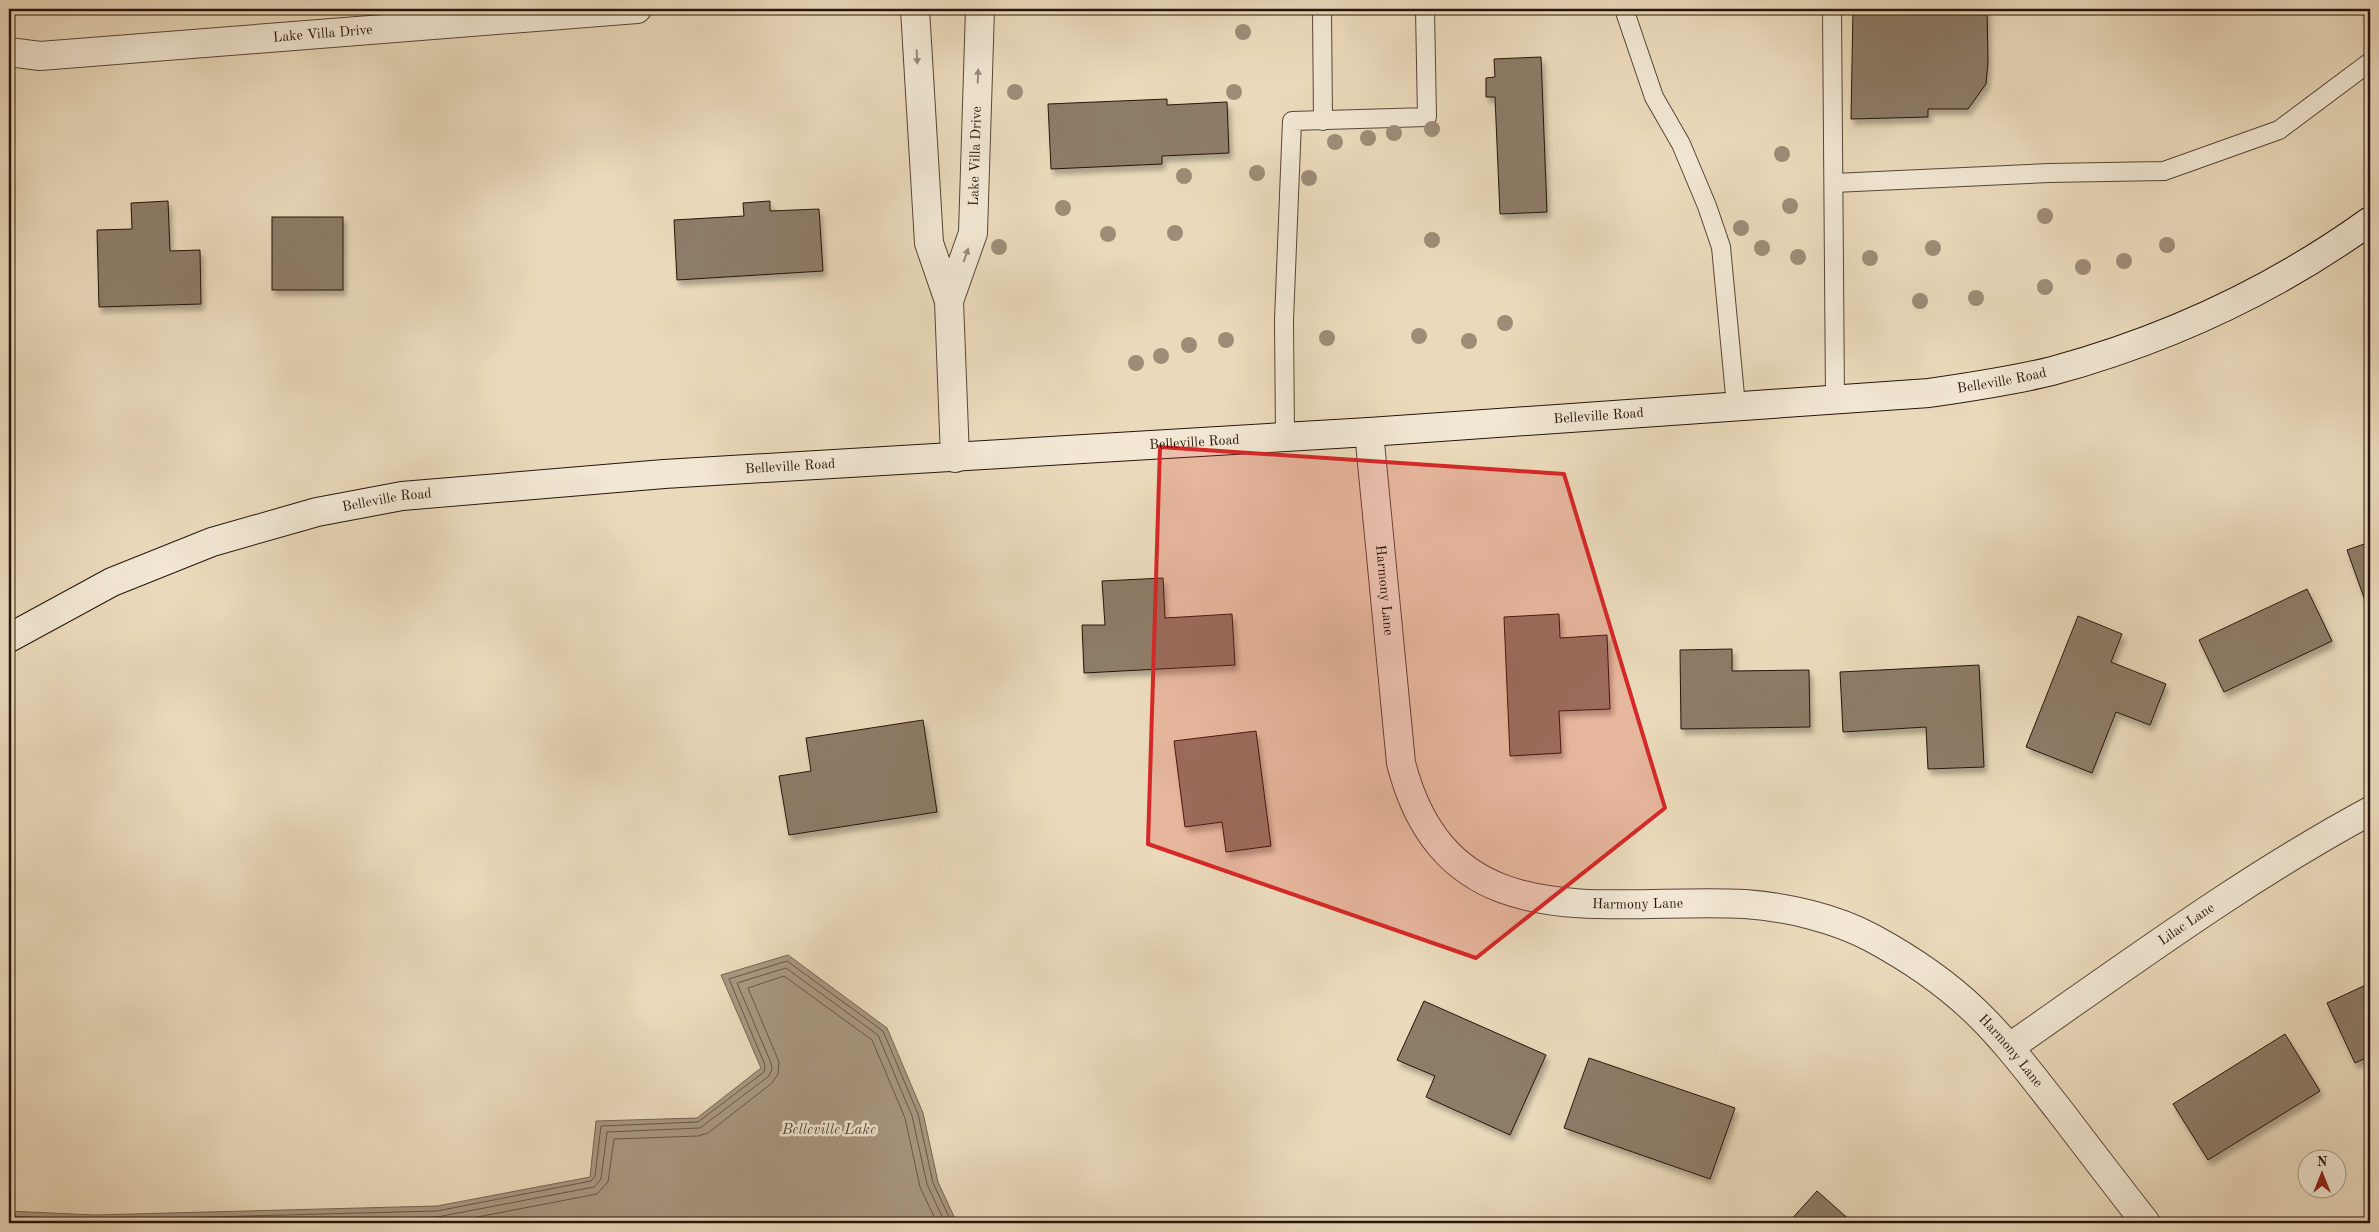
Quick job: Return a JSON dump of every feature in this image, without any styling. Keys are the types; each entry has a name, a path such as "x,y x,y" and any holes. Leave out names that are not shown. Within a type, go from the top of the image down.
{"street":[{"name":"Lake Villa Drive","path":"9,52 40,56 637,9"},
{"name":"Lake Villa Drive","path":"915,9 929,243 950,301 955,458"},
{"name":"Lake Villa Drive","path":"950,301 973,232 980,9"},
{"name":"Belleville Road","path":"9,638 112,582 212,542 317,512 402,496 488,487 664,474 1369,432 1835,400 1929,393 1991,384 2052,371 2131,346 2189,324 2264,288 2336,246 2370,221"},
{"name":"Harmony Lane","path":"1369,432 1401,763 1408,789 1418,813 1432,835 1449,855 1469,872 1492,885 1516,895 1557,903 1746,904 1797,912 1834,922 1871,937 1929,973 1975,1011 2010,1047 2146,1223"},
{"name":"Lilac Lane","path":"2010,1047 2220,901 2306,846 2370,811"}],"lane":[{"path":"1322,9 1323,121"},
{"path":"1285,437 1284,320 1292,121 1427,118 1425,9"},
{"path":"1624,9 1654,97 1682,144 1708,206 1720,247 1736,406"},
{"path":"1832,9 1835,400"},
{"path":"1834,183 2049,172 2164,171 2278,130 2370,62"}],"highlighted area":[{"path":"1160,447 1564,474 1665,808 1476,958 1148,844"}],"water":[{"name":"Belleville Lake","path":"788,955 887,1028 923,1113 938,1182 957,1223 9,1223 9,1211 94,1215 437,1206 590,1177 596,1121 697,1118 761,1068 721,975"}],"building":[{"path":"1853,9 1987,9 1988,62 1986,84 1968,109 1928,109 1928,117 1851,119"},
{"path":"1541,57 1547,212 1500,214 1495,97 1486,97 1486,78 1495,77 1494,59"},
{"path":"1167,99 1167,105 1227,102 1229,153 1162,156 1162,164 1051,169 1048,104"},
{"path":"168,201 170,251 200,250 201,304 99,307 97,230 132,229 131,203"},
{"path":"770,201 770,211 819,209 823,271 677,280 674,220 744,216 743,203"},
{"path":"272,217 343,217 343,290 272,290"},
{"path":"2370,542 2370,605 2367,606 2347,550"},
{"path":"1163,578 1165,618 1232,614 1235,665 1084,673 1082,625 1105,625 1102,581"},
{"path":"2307,589 2332,641 2224,692 2199,640"},
{"path":"1559,614 1560,638 1607,635 1610,709 1559,711 1561,753 1510,756 1504,617"},
{"path":"2078,616 2122,634 2111,662 2166,684 2150,725 2116,712 2092,773 2026,747"},
{"path":"1732,649 1732,671 1809,670 1810,727 1681,729 1680,650"},
{"path":"1979,665 1984,767 1928,769 1926,727 1843,732 1840,672"},
{"path":"923,720 937,812 789,835 779,776 811,771 806,738"},
{"path":"1256,731 1271,846 1226,852 1222,822 1185,827 1174,741"},
{"path":"2370,983 2370,1056 2355,1063 2327,1003"},
{"path":"1424,1001 1546,1055 1510,1135 1426,1097 1435,1076 1397,1060"},
{"path":"2285,1034 2320,1091 2208,1160 2173,1104"},
{"path":"1589,1058 1735,1108 1710,1179 1564,1128"},
{"path":"1817,1191 1853,1223 1788,1223"}]}
